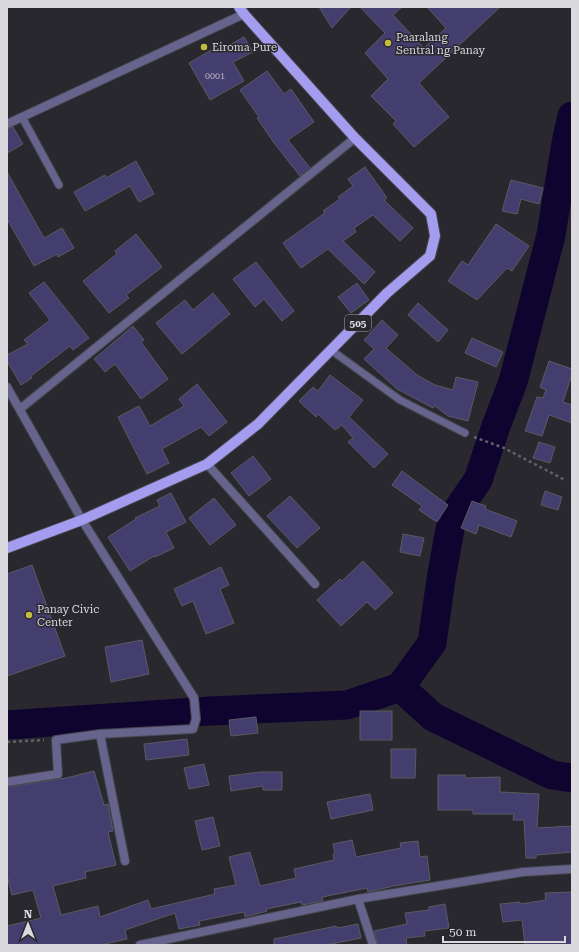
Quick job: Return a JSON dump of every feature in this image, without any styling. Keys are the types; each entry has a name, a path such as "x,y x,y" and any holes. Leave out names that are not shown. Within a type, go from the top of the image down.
{"main road":[{"name":"505","path":"7,548 82,520 207,464 258,424 387,293 430,256 435,236 432,214 355,138 242,11"}],"street":[{"path":"7,124 242,11"},
{"path":"20,409 355,138"},
{"path":"7,387 82,520 194,698 196,719 193,729 100,734 56,740 58,774 7,782"},
{"path":"207,464 315,584"},
{"path":"100,734 125,861"},
{"path":"140,945 358,900 522,872 572,869"},
{"path":"358,900 373,945"}],"lane":[{"path":"22,117 59,185"},
{"path":"331,350 400,400 465,433"}],"path":[{"path":"465,433 504,448 565,480"},
{"path":"7,742 56,740"}],"building":[{"path":"319,7 351,7 332,28"},
{"path":"360,7 402,7 393,15 424,48 446,28 427,7 500,7 419,83 449,117 414,147 393,124 396,121 371,96 388,79 365,53 385,33"},
{"path":"244,37 253,52 233,62 244,81 210,100 189,63 213,49 215,53"},
{"path":"267,71 284,94 291,89 314,122 288,140 310,168 300,176 274,143 257,118 259,117 240,90"},
{"path":"13,127 23,144 7,153 7,129"},
{"path":"136,161 154,194 139,202 130,186 85,211 74,192 105,175 106,178"},
{"path":"365,167 387,198 384,200 413,228 400,241 373,215 354,228 356,232 343,241 375,272 364,284 328,249 301,268 283,243 325,213 323,211 340,199 338,197 353,186 348,179"},
{"path":"7,172 44,238 62,228 74,248 58,257 57,254 34,266 7,219"},
{"path":"511,180 543,188 539,204 521,199 517,214 502,211"},
{"path":"496,224 529,246 512,271 507,268 477,300 448,281 462,261 468,265"},
{"path":"136,234 162,267 126,295 129,298 109,313 83,281 117,254 115,251"},
{"path":"256,262 294,311 282,321 264,299 255,307 233,279"},
{"path":"44,282 89,338 73,350 70,346 31,376 32,378 21,385 7,361 7,355 28,344 24,340 50,320 29,293"},
{"path":"357,283 369,300 351,313 338,297"},
{"path":"213,293 230,314 182,354 156,323 185,300 193,310"},
{"path":"418,303 448,330 438,342 408,315"},
{"path":"382,320 398,335 386,348 417,375 435,385 453,390 456,377 478,382 468,421 448,416 435,406 433,408 397,389 364,359 374,349 364,340"},
{"path":"133,326 144,340 141,342 168,379 141,399 115,364 105,372 94,359"},
{"path":"472,338 503,352 496,367 465,353"},
{"path":"549,361 572,369 572,374 563,402 572,405 572,423 549,415 542,436 525,431 537,397 543,398 546,390 540,387"},
{"path":"330,375 363,400 349,417 388,454 374,468 348,442 353,438 342,425 335,430 318,414 316,417 299,401 313,387 318,391"},
{"path":"197,384 227,422 209,436 201,427 162,449 169,463 147,474 118,417 139,406 150,426 184,406 179,399"},
{"path":"539,442 555,447 550,463 533,458"},
{"path":"253,456 271,479 249,496 231,473"},
{"path":"402,471 448,505 437,522 419,510 422,506 392,485"},
{"path":"545,491 562,497 558,510 541,505"},
{"path":"171,493 186,522 166,532 174,548 155,557 154,556 130,571 108,537 136,519 135,518 160,506 157,500"},
{"path":"290,496 320,528 297,548 267,516"},
{"path":"214,498 236,525 210,545 189,518"},
{"path":"472,501 486,506 485,509 517,521 511,537 479,525 476,534 461,528"},
{"path":"403,534 424,538 420,556 400,552"},
{"path":"363,561 393,593 375,610 367,602 341,626 317,600 340,579 342,581"},
{"name":"Panay Civic Center","path":"32,565 65,656 7,676 7,574"},
{"path":"221,567 229,585 220,589 234,623 206,634 193,601 182,606 174,589"},
{"path":"142,640 149,674 111,682 105,647"},
{"path":"360,711 392,711 392,740 360,740"},
{"path":"256,717 258,733 231,736 229,720"},
{"path":"187,739 189,755 146,760 144,744"},
{"path":"391,749 416,749 415,778 391,778"},
{"path":"204,764 209,785 189,789 184,768"},
{"path":"94,771 104,805 108,804 113,831 108,832 116,865 85,872 86,878 53,886 61,915 98,906 100,917 148,900 151,909 215,894 214,889 236,885 229,857 250,852 260,886 296,878 294,869 334,860 333,854 335,853 333,844 352,840 356,857 401,848 400,843 418,841 420,857 427,856 430,880 368,892 367,888 322,897 323,901 302,905 301,902 266,909 267,911 245,917 244,912 199,921 200,925 179,929 175,913 125,930 127,939 100,945 7,945 7,926 41,918 33,890 12,895 7,875 7,787 62,779"},
{"path":"260,772 282,772 282,790 263,790 263,786 231,791 229,776"},
{"path":"438,775 465,775 465,778 500,777 500,792 539,794 537,828 572,826 572,852 536,855 536,858 526,858 524,820 513,820 514,814 473,814 473,810 438,810"},
{"path":"370,794 373,810 331,819 327,802"},
{"path":"213,817 220,846 202,850 195,821"},
{"path":"572,892 572,945 525,945 522,920 503,922 500,904 520,902 520,904 546,900 545,893"},
{"path":"445,904 449,928 424,931 425,936 406,938 407,945 378,945 374,931 407,924 405,913 429,910 429,907"},
{"path":"358,924 361,938 326,945 274,945 274,939 336,926 337,928"}],"waterway":[{"path":"7,725 210,711 347,705 400,687 432,643 441,579 452,518 478,480 496,426 513,382 551,235 566,143 572,116"},
{"path":"400,687 433,717 552,775 572,778"}],"place":[{"name":"Paaralang Sentral ng Panay","path":"388,43"},
{"name":"Eiroma Pure","path":"204,47"},
{"name":"Panay Civic Center","path":"29,615"}]}
